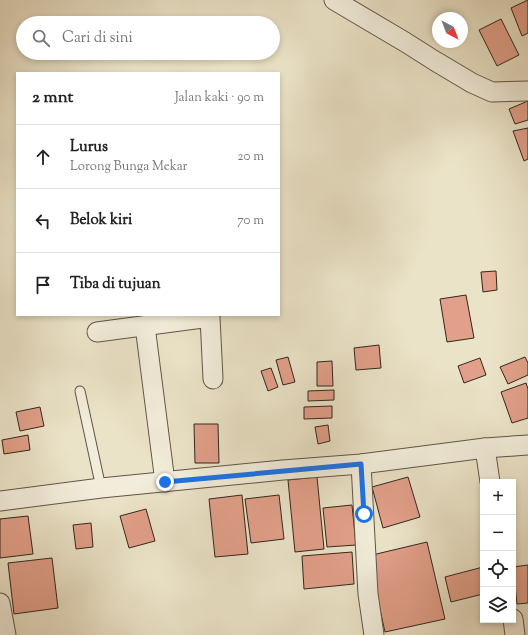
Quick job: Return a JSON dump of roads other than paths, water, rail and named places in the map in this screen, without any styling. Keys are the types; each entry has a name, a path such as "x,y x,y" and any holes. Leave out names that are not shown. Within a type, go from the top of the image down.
{"street":[{"path":"334,0 472,83 492,92 528,91"},
{"path":"97,332 210,317 213,378"},
{"path":"145,326 165,482"},
{"path":"0,501 101,488 361,464 485,448 528,445"},
{"path":"485,448 490,479"},
{"path":"361,464 368,594 374,635"},
{"path":"0,603 6,635"},
{"path":"514,623 516,635"}],"lane":[{"path":"80,391 101,488"}]}
